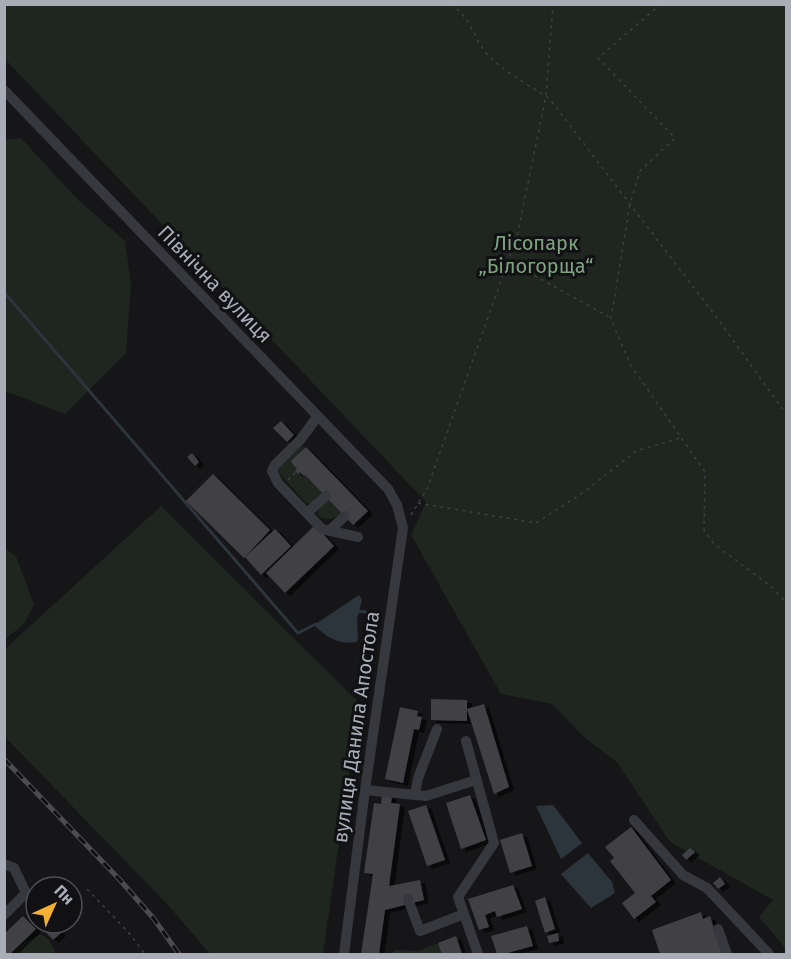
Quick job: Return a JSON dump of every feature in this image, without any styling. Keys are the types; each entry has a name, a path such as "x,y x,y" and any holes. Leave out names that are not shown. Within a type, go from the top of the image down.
{"street":[{"name":"Північна вулиця","path":"4,90 388,489 398,505"},
{"path":"317,417 302,439 274,465 272,471 278,483 322,529 358,537"},
{"path":"307,513 326,496"},
{"name":"вулиця Данила Апостола","path":"344,954 403,528 398,505"},
{"path":"330,530 345,516"},
{"path":"415,795 418,777 437,729"},
{"path":"466,741 494,843 458,897 478,954"},
{"path":"365,790 426,796 476,780"},
{"path":"634,820 683,875 708,888 769,954"},
{"path":"4,864 15,868 26,893 4,915"},
{"path":"408,899 420,931 464,914"},
{"path":"718,929 727,954"}],"path":[{"path":"452,4 464,15 487,54 546,96 717,318 786,414"},
{"path":"403,528 427,489 517,236 546,96 553,4"},
{"path":"661,4 598,58 675,138 640,171 630,204 612,319 630,364 705,472 704,530 714,544 773,588 786,603"},
{"path":"508,261 612,319"},
{"path":"418,503 536,523 584,492 636,451 681,438"},
{"path":"87,889 130,934 145,954"}],"green space":[{"name":"Лісопарк „Білогорща“","path":"5,5 786,5 786,949 759,917 773,900 670,842 617,762 586,739 552,704 501,694 411,535 426,502 5,59"},
{"path":"21,138 77,199 125,241 131,284 126,353 65,414 5,391 5,140"},
{"path":"302,445 305,448 291,462 323,493 310,504 306,503 278,472 280,466"},
{"path":"329,499 342,513 326,519 317,514"},
{"path":"161,506 359,703 323,954 210,954 168,905 5,737 5,649"},
{"path":"5,549 16,556 34,605 24,624 5,639"},
{"path":"42,935 49,940 55,951 54,954 15,954 14,952 24,942"},
{"path":"435,944 443,945 450,950 450,954 390,954 395,950 419,951"}],"shaded area":[{"path":"359,595 362,600 357,619 358,639 356,642 333,639 314,625"},
{"path":"553,805 582,843 561,859 536,806"},
{"path":"588,853 612,882 615,893 591,908 561,874"}],"building":[{"path":"281,421 294,435 287,442 273,428"},
{"path":"306,447 368,511 353,525 305,475 295,471 297,469 291,462"},
{"path":"192,453 199,462 195,466 187,457"},
{"path":"213,474 270,530 244,558 186,501"},
{"path":"315,525 334,546 285,593 266,573"},
{"path":"275,529 291,546 261,575 245,557"},
{"path":"431,699 467,700 467,721 431,720"},
{"path":"484,704 509,787 494,794 467,709"},
{"path":"400,707 418,711 417,716 422,717 419,730 414,729 403,783 385,779"},
{"path":"382,794 392,796 391,803 400,804 389,886 420,880 424,900 385,910 379,954 361,954 373,874 364,873 374,803 381,804"},
{"path":"470,795 486,840 461,849 446,803"},
{"path":"426,805 445,860 427,866 408,811"},
{"path":"631,827 671,880 651,896 656,902 634,919 622,903 635,893 610,861 614,858 605,847"},
{"path":"522,833 532,866 510,873 500,840"},
{"path":"690,848 695,852 686,860 682,855"},
{"path":"720,877 725,884 718,889 713,883"},
{"path":"513,885 522,909 497,917 495,911 485,915 489,927 479,930 468,899"},
{"path":"545,897 555,929 545,933 535,901"},
{"path":"701,912 703,919 710,916 722,954 660,954 652,930"},
{"path":"24,917 24,935 30,935 10,954 4,954 4,934"},
{"path":"527,926 533,946 497,954 491,936"},
{"path":"558,933 559,941 549,943 547,936"},
{"path":"48,935 59,935 53,940"},
{"path":"456,936 462,954 442,954 438,943"}],"waterway":[{"path":"4,292 298,633 316,624"},
{"path":"356,611 366,612"}],"railway":[{"path":"4,759 120,880 154,919 179,954"}]}
